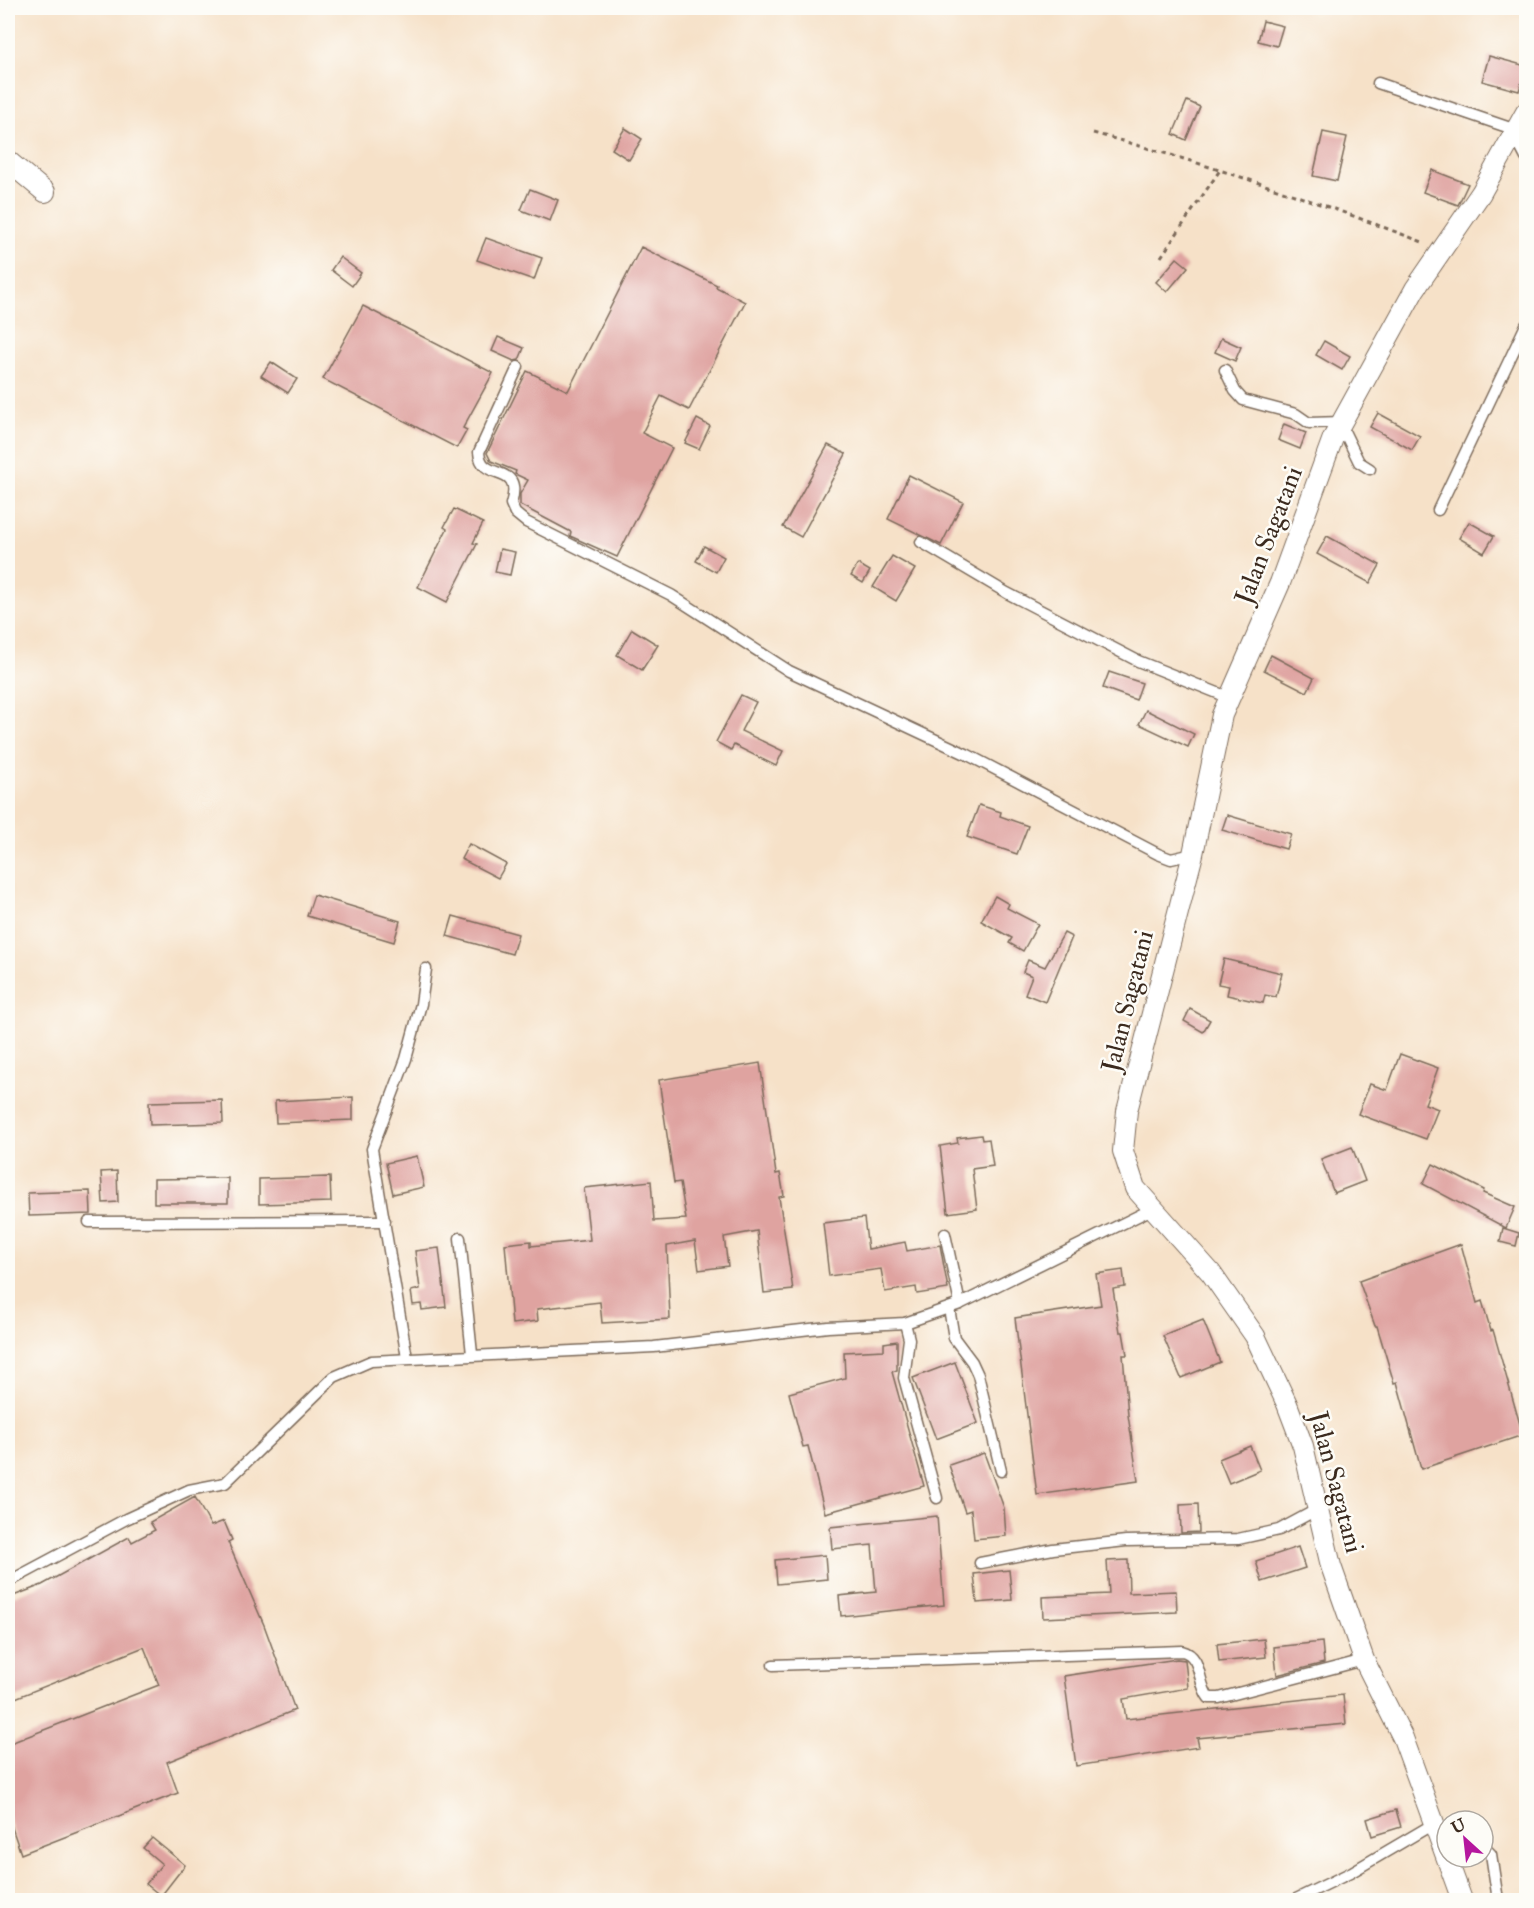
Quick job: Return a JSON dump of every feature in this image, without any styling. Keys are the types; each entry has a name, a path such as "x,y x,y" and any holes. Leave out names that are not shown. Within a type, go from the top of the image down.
{"street":[{"name":"Jalan Sagatani","path":"1435,1823 1403,1738 1364,1660 1331,1566 1303,1446 1255,1336 1211,1273 1135,1188 1123,1151 1127,1111 1193,854 1216,738 1230,698 1280,583 1333,438 1415,288 1481,193 1527,112"},
{"path":"8,161 45,192"},
{"name":"Jalan Sagatani","path":"1452,1869 1462,1900"}],"lane":[{"path":"1378,83 1515,132 1527,158"},
{"path":"1438,510 1462,454 1527,325"},
{"path":"518,367 479,452 480,461 486,468 509,476 515,489 511,504 515,513 526,522 671,595 789,671 968,755 1158,854 1171,859 1193,854"},
{"path":"1226,370 1234,391 1243,400 1296,414 1309,423 1342,424 1359,462 1370,469"},
{"path":"921,542 1007,593 1138,661 1230,698"},
{"path":"407,1358 372,1149 406,1059 421,1004 426,969"},
{"path":"8,1582 126,1519 189,1490 225,1483 334,1377 371,1361 472,1354 654,1347 828,1328 905,1323 960,1304 1152,1209"},
{"path":"89,1222 385,1221"},
{"path":"945,1234 960,1304"},
{"path":"460,1238 472,1354"},
{"path":"949,1308 954,1338 972,1362 978,1375 1001,1471"},
{"path":"905,1323 909,1339 904,1378 937,1498"},
{"path":"980,1563 1053,1549 1126,1541 1238,1539 1279,1530 1318,1509"},
{"path":"773,1665 1182,1651 1189,1653 1196,1660 1203,1691 1209,1698 1220,1698 1364,1660"},
{"path":"1294,1900 1350,1873 1435,1823"},
{"path":"1493,1869 1498,1900"}],"path":[{"path":"1093,133 1220,170 1324,204 1441,250"},
{"path":"1161,257 1220,170"}],"building":[{"path":"1263,21 1283,26 1277,46 1258,41"},
{"path":"1489,56 1526,66 1519,91 1482,81"},
{"path":"1187,101 1200,107 1186,140 1173,134"},
{"path":"625,128 642,139 629,160 612,149"},
{"path":"1323,132 1347,137 1337,181 1313,176"},
{"path":"1432,170 1468,184 1458,205 1423,192"},
{"path":"530,189 558,200 550,221 521,210"},
{"path":"486,238 542,258 534,280 477,260"},
{"path":"641,247 717,285 716,287 745,302 689,410 661,396 642,433 672,448 617,557 570,536 571,532 520,505 520,494 528,480 515,474 516,471 491,461 487,453 527,371 568,391"},
{"path":"340,257 361,273 352,286 331,270"},
{"path":"1177,258 1188,267 1167,292 1156,282"},
{"path":"363,306 493,373 463,428 467,430 457,448 323,379"},
{"path":"498,337 524,348 519,360 514,361 492,351"},
{"path":"1221,338 1241,347 1235,361 1215,352"},
{"path":"1324,341 1350,356 1342,370 1316,355"},
{"path":"271,362 297,379 288,393 261,376"},
{"path":"1378,413 1420,436 1412,450 1370,427"},
{"path":"697,419 710,426 699,449 685,443"},
{"path":"1284,424 1306,433 1300,449 1278,440"},
{"path":"828,445 846,454 801,537 783,527"},
{"path":"909,475 963,502 941,545 888,519"},
{"path":"454,509 483,523 473,543 477,544 447,602 418,587 447,529 444,527"},
{"path":"1469,522 1494,536 1484,553 1459,538"},
{"path":"1327,536 1380,565 1370,583 1317,554"},
{"path":"704,546 724,557 716,572 696,561"},
{"path":"500,549 515,552 510,575 495,572"},
{"path":"892,556 915,569 896,601 873,587"},
{"path":"858,564 870,571 863,583 851,576"},
{"path":"632,629 658,645 642,670 617,655"},
{"path":"1271,655 1314,678 1307,692 1264,670"},
{"path":"1109,672 1142,683 1136,700 1103,688"},
{"path":"741,695 756,702 741,731 783,751 776,766 734,745 731,750 716,742"},
{"path":"1146,710 1194,734 1188,747 1139,724"},
{"path":"979,805 1001,812 1000,816 1028,826 1017,854 967,837"},
{"path":"1227,815 1291,834 1286,849 1222,830"},
{"path":"469,844 506,864 498,878 461,859"},
{"path":"314,895 400,921 394,942 307,916"},
{"path":"995,896 1009,904 1007,908 1038,924 1023,951 1009,943 1012,938 981,921"},
{"path":"453,916 518,934 512,954 447,936"},
{"path":"1064,933 1072,937 1045,1002 1025,994 1032,976 1023,972 1028,960 1045,967"},
{"path":"1224,959 1282,973 1276,997 1265,995 1263,1003 1227,995 1229,986 1218,984"},
{"path":"1190,1009 1210,1020 1203,1032 1184,1021"},
{"path":"1400,1054 1438,1068 1425,1104 1438,1109 1426,1139 1358,1114 1370,1084 1387,1090"},
{"path":"760,1063 776,1174 780,1173 784,1196 779,1197 793,1290 764,1293 757,1231 724,1237 728,1266 699,1270 695,1241 667,1246 670,1319 602,1323 600,1302 537,1309 538,1321 512,1324 505,1244 531,1241 531,1246 590,1240 584,1188 651,1181 654,1221 686,1219 680,1182 674,1183 659,1080"},
{"path":"353,1097 353,1120 276,1123 275,1101"},
{"path":"222,1100 223,1123 150,1125 149,1102"},
{"path":"981,1135 982,1140 989,1139 993,1166 972,1169 977,1209 948,1213 940,1146 958,1143 957,1138"},
{"path":"1352,1147 1365,1181 1334,1193 1321,1159"},
{"path":"417,1156 424,1187 393,1194 386,1163"},
{"path":"1433,1164 1484,1190 1483,1193 1515,1207 1506,1228 1423,1184"},
{"path":"117,1171 118,1202 103,1203 101,1172"},
{"path":"330,1177 331,1202 259,1204 259,1179"},
{"path":"228,1178 228,1203 154,1203 154,1179"},
{"path":"90,1191 91,1214 29,1216 28,1193"},
{"path":"864,1218 868,1249 905,1242 907,1251 940,1245 948,1289 917,1294 916,1287 885,1292 881,1269 829,1276 823,1223"},
{"path":"1503,1228 1519,1233 1516,1246 1500,1242"},
{"path":"1461,1244 1477,1303 1482,1301 1491,1331 1493,1330 1523,1435 1421,1469 1397,1382 1394,1383 1377,1326 1375,1326 1359,1281"},
{"path":"439,1248 446,1307 422,1310 421,1304 413,1305 411,1291 420,1289 415,1251"},
{"path":"1123,1270 1125,1287 1113,1289 1120,1332 1123,1332 1127,1355 1123,1355 1128,1415 1138,1481 1037,1495 1015,1318 1101,1305 1096,1274"},
{"path":"1203,1320 1220,1362 1181,1378 1163,1336"},
{"path":"897,1341 897,1370 892,1372 924,1486 825,1513 808,1446 803,1447 789,1393 845,1378 844,1352 884,1350 884,1343"},
{"path":"955,1362 978,1423 936,1439 913,1378"},
{"path":"1250,1446 1260,1470 1229,1483 1219,1459"},
{"path":"984,1453 1004,1508 1006,1536 974,1539 971,1510 965,1512 949,1465"},
{"path":"195,1497 211,1526 224,1521 232,1540 228,1542 264,1625 295,1710 167,1762 178,1793 21,1854 8,1816 8,1744 159,1685 144,1647 8,1701 8,1598 42,1585 129,1537 132,1542 155,1530 150,1522"},
{"path":"1198,1504 1199,1532 1181,1533 1180,1505"},
{"path":"937,1516 944,1605 841,1616 839,1596 876,1592 872,1545 832,1549 830,1527"},
{"path":"1298,1547 1305,1568 1262,1582 1256,1561"},
{"path":"825,1555 827,1579 777,1584 775,1560"},
{"path":"1128,1560 1129,1593 1176,1591 1177,1612 1043,1618 1042,1597 1109,1594 1107,1561"},
{"path":"1009,1570 1012,1600 977,1603 974,1574"},
{"path":"1264,1639 1266,1657 1219,1662 1217,1644"},
{"path":"1322,1642 1324,1663 1277,1675 1274,1647"},
{"path":"1177,1659 1185,1660 1188,1688 1123,1699 1126,1719 1343,1695 1346,1724 1197,1738 1199,1747 1076,1766 1064,1676"},
{"path":"1396,1810 1401,1827 1372,1836 1367,1819"},
{"path":"152,1838 185,1865 161,1896 146,1884 162,1864 143,1848"}]}
